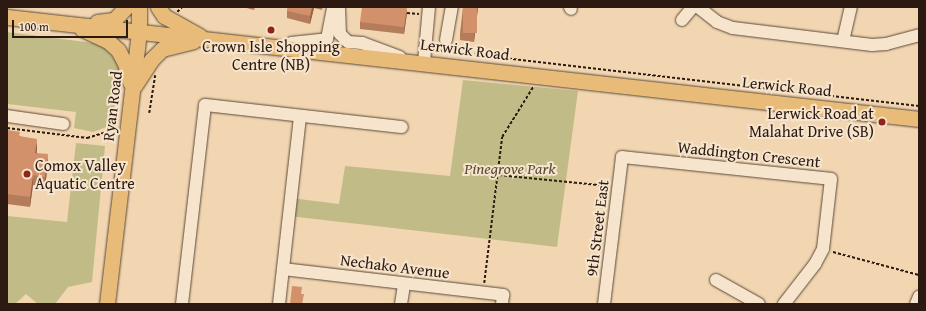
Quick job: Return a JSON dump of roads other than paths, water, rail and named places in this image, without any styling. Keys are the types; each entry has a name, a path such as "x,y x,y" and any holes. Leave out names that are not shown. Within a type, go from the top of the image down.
{"main road":[{"path":"72,25 114,20 126,7"},
{"name":"Ryan Road","path":"107,304 139,31 139,7"},
{"name":"Ryan Road","path":"139,31 147,7"},
{"path":"158,7 164,16 204,38"},
{"name":"Lerwick Road","path":"7,17 253,44 420,57 919,118"},
{"path":"72,25 108,41 118,50 125,63 132,91"},
{"path":"132,91 151,60 162,49 204,38"}],"street":[{"path":"253,44 305,43 327,39 334,7"},
{"path":"340,7 340,34 348,42 362,43 420,57 425,11"},
{"path":"446,40 452,7"},
{"path":"682,20 693,7"},
{"path":"698,7 717,22 733,28 843,41 886,44 919,35"},
{"path":"843,41 851,7"},
{"path":"182,304 205,105 402,127"},
{"path":"7,116 63,124"},
{"path":"279,304 300,116"},
{"name":"9th Street East","path":"604,304 622,156"},
{"name":"Waddington Crescent","path":"622,156 831,179 823,249 816,264 784,304"},
{"name":"Nechako Avenue","path":"283,269 482,293 502,299"},
{"path":"716,280 759,304"},
{"path":"401,304 404,284"},
{"path":"916,304 919,297"}],"place":[{"name":"Crown Isle Shopping Centre (NB)","path":"271,30"},
{"name":"Lerwick Road at Malahat Drive (SB)","path":"882,122"},
{"name":"Comox Valley Aquatic Centre","path":"27,174"}],"park label":[{"name":"Pinegrove Park","path":"510,168"}]}
